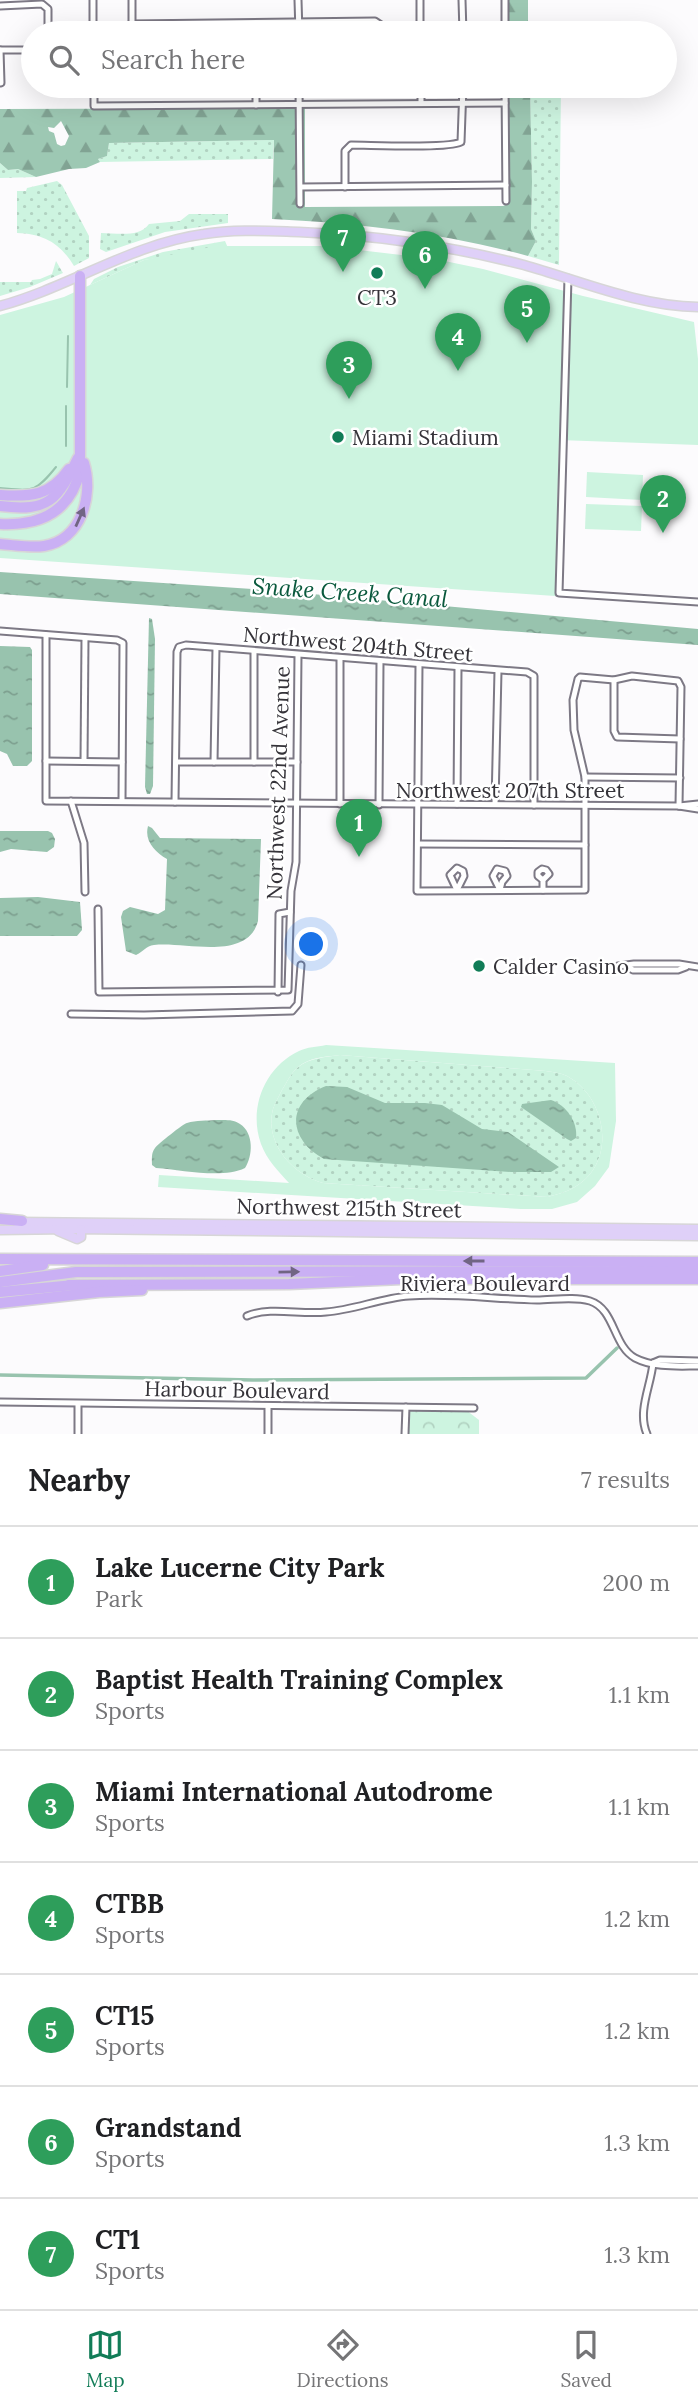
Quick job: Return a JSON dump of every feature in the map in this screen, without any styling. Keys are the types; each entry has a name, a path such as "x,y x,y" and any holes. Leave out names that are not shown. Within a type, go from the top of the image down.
{"highway":[{"path":"0,524 37,520 63,505 77,481 80,471 80,276"},
{"path":"0,544 37,547 49,545 66,536 75,527 83,513 86,499 86,470 79,446"},
{"path":"0,495 29,496 45,491 60,480 78,458"},
{"path":"0,506 30,508 50,500 70,478 78,458"},
{"path":"0,1221 22,1221"},
{"path":"0,1259 295,1259 695,1271"},
{"path":"0,1271 43,1265 226,1264 295,1259"},
{"path":"0,1282 60,1273 695,1271"},
{"path":"0,1303 99,1292 402,1279 695,1271"},
{"path":"4,1292 196,1273"},
{"path":"69,1285 289,1284"}],"main road":[{"path":"0,306 39,294 118,258 171,240 202,234 267,231 361,236 474,253 648,301 698,307"},
{"name":"Northwest 215th Street","path":"22,1221 346,1225 698,1236"},
{"path":"334,1231 346,1225"},
{"name":"Northwest 215th Street","path":"0,1230 698,1229"}],"street":[{"path":"93,0 93,21"},
{"path":"131,21 132,0"},
{"path":"298,0 298,21"},
{"path":"420,0 421,21"},
{"path":"462,0 463,21"},
{"path":"505,0 505,21"},
{"path":"0,6 13,2 42,4 48,9 48,21"},
{"path":"1,83 0,50 21,50"},
{"path":"94,98 94,106 505,103"},
{"path":"256,98 256,105"},
{"path":"300,98 300,204"},
{"path":"421,98 421,103"},
{"path":"345,187 347,147 461,142 463,98"},
{"path":"505,98 506,201"},
{"path":"300,187 506,185"},
{"path":"568,278 559,593 698,603"},
{"path":"0,631 117,640 123,643 122,801"},
{"path":"46,635 46,761 122,762"},
{"path":"84,761 85,638"},
{"name":"Northwest 204th Street","path":"177,762 177,652 179,647 186,645 527,673 534,676 534,805"},
{"path":"214,762 215,648"},
{"path":"254,652 254,762"},
{"name":"Northwest 22nd Avenue","path":"290,912 279,914 278,992 285,992 289,988 290,912 296,862 298,655"},
{"path":"340,658 340,804"},
{"path":"379,805 380,662"},
{"path":"419,665 417,891 585,890 585,777 574,730 573,700 578,679 583,676 614,680 632,677 678,681 681,686 680,806"},
{"path":"457,804 458,668"},
{"path":"495,804 498,671"},
{"path":"614,680 614,731 617,737 680,738"},
{"name":"Northwest 207th Street","path":"46,761 46,801 585,806 698,804"},
{"path":"175,802 177,762 297,762"},
{"path":"585,777 680,778"},
{"path":"71,801 84,843 85,892"},
{"name":"Northwest 207th Street","path":"680,806 698,809"},
{"path":"418,844 585,845"},
{"path":"543,880 544,890"},
{"path":"98,909 99,992 278,992"},
{"path":"71,1014 292,1011 298,1004 302,965"},
{"path":"618,966 633,970 698,967"},
{"name":"Riviera Boulevard","path":"247,1316 258,1311 343,1311 391,1298 410,1296 591,1301 605,1312 630,1354 661,1365 698,1366"},
{"path":"647,1434 644,1429 644,1398 650,1384 653,1363 660,1360 698,1361"},
{"name":"Harbour Boulevard","path":"0,1402 474,1408"},
{"path":"78,1404 78,1434"},
{"path":"268,1406 268,1434"},
{"path":"405,1434 406,1407"}],"green space":[{"path":"507,0 528,0 528,21 508,21"},
{"path":"508,98 530,98 531,229 536,241 528,256 401,230 272,219 274,140 109,143 107,156 86,168 36,177 18,169 8,170 0,163 0,109 305,108 305,207 508,204","holes":["61,121 69,136 65,145 57,144 54,133 49,131 48,127 54,128"]},
{"path":"530,98 561,98 559,265 528,256 536,241 531,229"},
{"path":"274,140 273,159 100,162 98,159 107,156 109,143"},
{"path":"0,163 8,170 18,169 36,177 0,178"},
{"path":"57,181 62,185 89,236 89,258 74,266 63,251 50,241 35,235 17,233 17,191 26,191 27,188"},
{"path":"189,214 228,214 228,223 165,232 106,252 100,249 101,233 134,233 149,224 180,221"},
{"path":"225,241 228,248 144,260 90,285 94,279 118,267 163,252"},
{"path":"216,246 325,246 435,259 694,322 698,359 698,445 559,440 555,596 0,558 0,315 64,297 144,260"},
{"path":"56,261 63,273 0,296 0,282 31,282 40,279 52,274"},
{"path":"587,472 643,475 642,500 586,497"},
{"path":"586,504 642,506 641,531 585,529"},
{"path":"326,1045 615,1063 616,1121 609,1167 595,1186 577,1202 552,1209 158,1187 159,1175 289,1183 277,1170 261,1144 258,1103 269,1078 287,1058 302,1050","holes":["340,1055 546,1071 565,1075 580,1086 591,1098 602,1129 602,1145 590,1174 575,1187 548,1197 323,1183 301,1173 292,1165 283,1156 273,1134 273,1109 287,1081 298,1067 318,1058"]},
{"path":"340,1055 546,1071 565,1075 591,1098 598,1113 602,1145 598,1160 590,1174 578,1185 548,1197 323,1183 312,1179 301,1173 283,1156 273,1134 273,1109 287,1081 298,1067 323,1057"},
{"path":"408,1410 466,1410 479,1420 479,1434 408,1434"}],"water":[{"name":"Snake Creek Canal","path":"0,572 268,590 698,629 698,645 0,594"},
{"path":"149,618 152,619 155,639 153,786 150,794 147,794 145,787"},
{"path":"0,646 30,647 32,650 32,761 27,766 13,766 7,754 0,751"},
{"path":"148,826 160,838 261,839 258,921 252,934 228,946 154,945 136,955 126,951 121,917 123,911 130,907 158,914 165,910 167,859 152,846"},
{"path":"0,831 48,831 55,839 54,847 47,852 11,849 0,852"},
{"path":"38,897 80,902 82,930 77,936 0,936 0,898"},
{"path":"326,1086 347,1087 385,1103 442,1105 482,1129 508,1132 559,1167 551,1172 511,1172 324,1159 303,1142 296,1121 303,1101"},
{"path":"551,1100 562,1106 573,1120 576,1138 571,1141 521,1107 522,1104"},
{"path":"235,1121 245,1128 251,1151 245,1168 214,1173 156,1168 152,1165 155,1148 181,1126 190,1122"}],"waterway":[{"path":"67,387 68,336"},
{"path":"66,406 66,446"},
{"path":"0,488 27,490 38,486 56,467"},
{"path":"0,1375 253,1380 586,1378 617,1348"}],"place":[{"name":"CT1","path":"343,272"},
{"name":"CT3","path":"377,273"},
{"name":"Grandstand","path":"425,289"},
{"name":"CT15","path":"527,343"},
{"name":"CTBB","path":"458,371"},
{"name":"Miami International Autodrome","path":"349,399"},
{"name":"Miami Stadium","path":"338,437"},
{"name":"Baptist Health Training Complex","path":"663,533"},
{"name":"Lake Lucerne City Park","path":"359,857"},
{"name":"Calder Casino","path":"479,966"}]}
